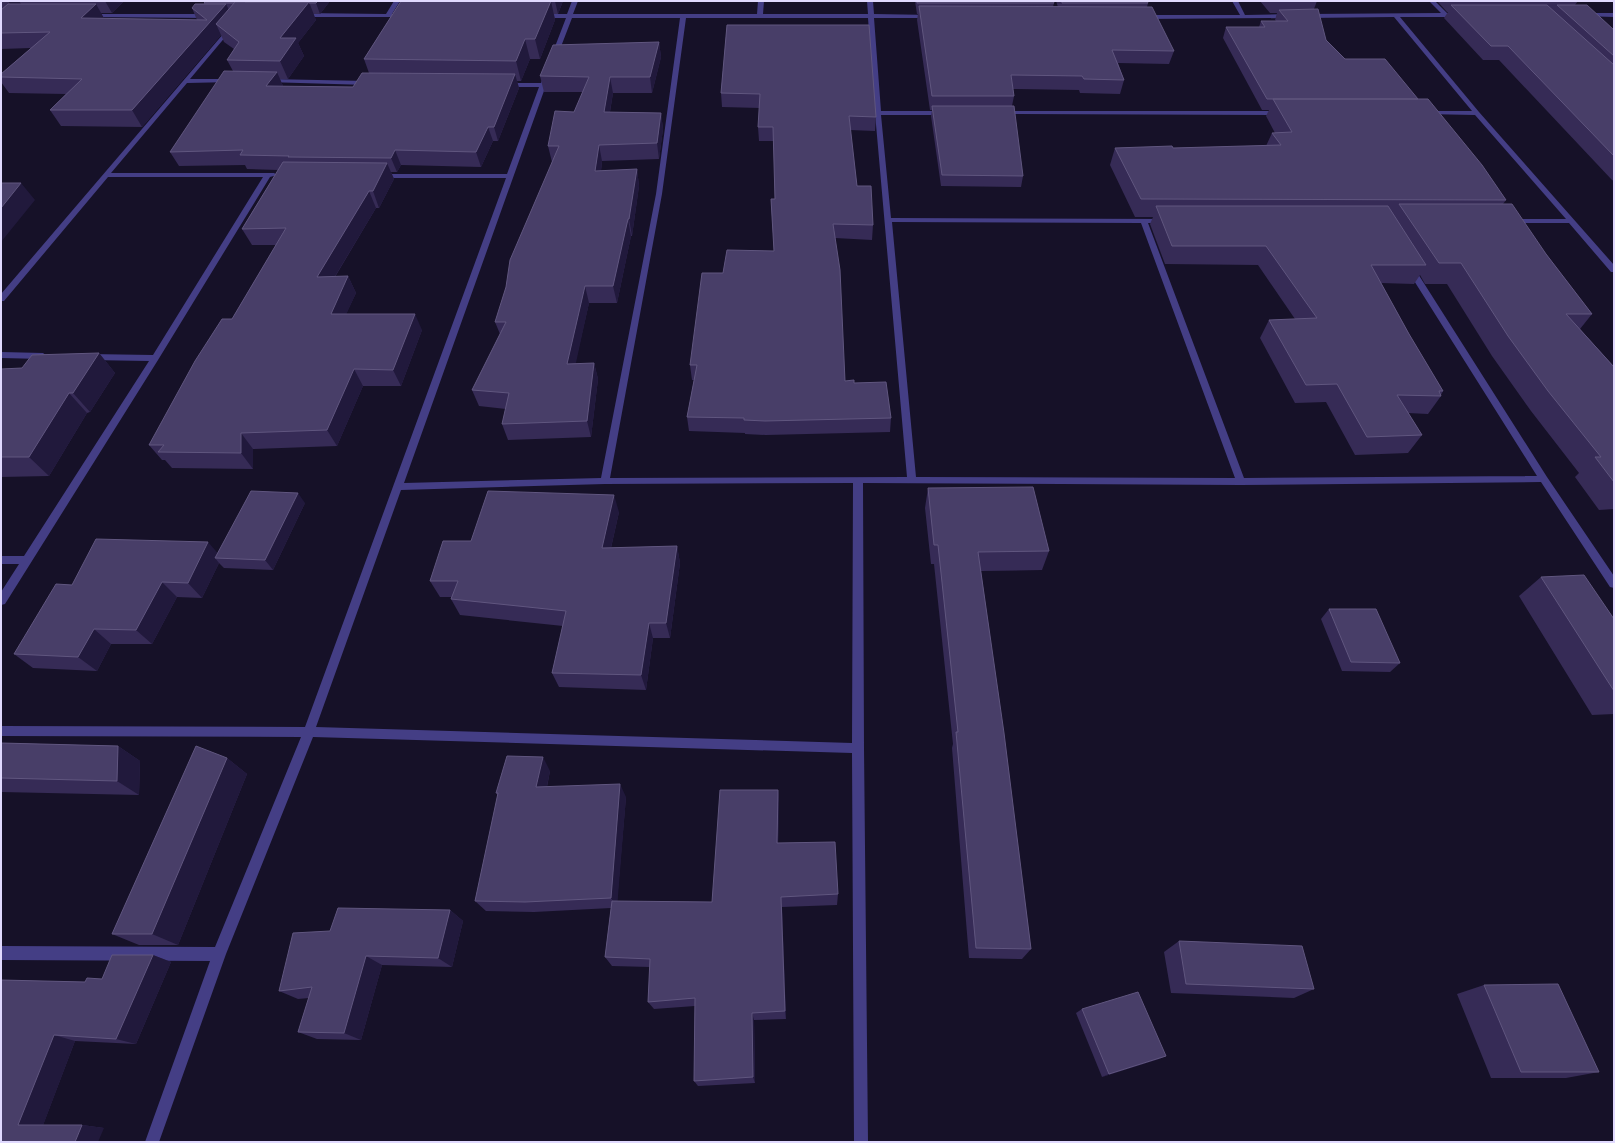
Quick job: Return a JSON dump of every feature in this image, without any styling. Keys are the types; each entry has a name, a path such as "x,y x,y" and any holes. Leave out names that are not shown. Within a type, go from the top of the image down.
{"street":[{"path":"388,16 397,1"},
{"path":"152,1142 219,954 309,732 542,85 576,1"},
{"path":"760,16 761,1"},
{"path":"870,1 878,112 912,480"},
{"path":"1234,1 1244,17"},
{"path":"1432,1 1444,15"},
{"path":"1395,15 1477,113 1614,270"},
{"path":"1135,17 1468,15"},
{"path":"1577,15 1614,15"},
{"path":"86,16 218,16"},
{"path":"296,16 412,16"},
{"path":"538,16 941,16"},
{"path":"605,481 659,194 683,16"},
{"path":"1,299 237,21"},
{"path":"186,80 240,81"},
{"path":"263,81 371,83"},
{"path":"496,85 542,85"},
{"path":"878,112 950,113"},
{"path":"998,113 1286,113"},
{"path":"1421,113 1477,113"},
{"path":"106,175 284,175"},
{"path":"1,602 26,560 155,358 268,175"},
{"path":"370,176 510,176"},
{"path":"888,220 1176,221"},
{"path":"1499,221 1571,221"},
{"path":"1144,222 1241,482"},
{"path":"1405,260 1544,479 1614,584"},
{"path":"1,355 55,356"},
{"path":"78,356 155,358"},
{"path":"397,487 605,481 912,480 1241,482 1544,479"},
{"path":"858,480 858,748 861,1142"},
{"path":"1,560 26,560"},
{"path":"1,731 309,732 858,748"},
{"path":"1,953 219,954"}],"building":[{"path":"206,1 236,1 234,3 204,3"},
{"path":"318,1 316,3 309,3 245,2"},
{"path":"401,1 551,1 535,39 525,39 516,61 364,59"},
{"path":"917,1 1053,1 1054,3 917,3"},
{"path":"1062,1 1147,1 1148,3 1062,3"},
{"path":"235,2 309,2 280,38 296,38 280,61 227,60 239,42 216,24"},
{"path":"8,4 96,4 81,18 207,20 192,8 195,4 226,4 132,110 50,110 82,79 1,77 1,74 50,32 1,33 1,10"},
{"path":"1451,5 1547,5 1614,65 1614,156 1508,46 1491,46"},
{"path":"1557,5 1587,5 1614,30 1614,56"},
{"path":"919,6 1152,7 1174,51 1112,50 1124,80 1084,79 1082,76 1011,75 1014,96 932,96"},
{"path":"1318,9 1326,40 1345,59 1385,59 1418,99 1267,99 1226,27 1265,27 1261,21 1288,21 1279,10"},
{"path":"727,25 869,25 876,117 849,116 857,186 871,186 873,225 833,224 840,270 845,381 854,380 854,383 886,382 891,418 765,421 744,420 744,418 687,417 697,365 690,365 702,273 723,273 727,250 774,251 771,199 775,199 773,127 758,127 760,94 721,93"},
{"path":"659,42 650,77 610,77 604,112 661,113 657,143 599,145 595,171 637,169 629,219 613,286 585,286 567,364 594,363 587,421 502,424 509,393 472,390 506,322 495,322 506,287 510,260 559,146 548,146 555,111 574,112 589,77 540,76 553,45"},
{"path":"224,71 277,72 266,86 353,87 362,73 515,74 494,127 488,127 476,152 395,150 391,158 240,155 243,150 170,152"},
{"path":"1273,99 1428,99 1482,165 1506,200 1141,199 1115,148 1281,145 1272,133 1292,132"},
{"path":"932,106 1014,106 1023,176 942,175"},
{"path":"283,162 387,163 373,191 369,191 317,277 348,276 331,314 415,314 393,370 354,369 327,430 241,433 241,453 158,452 164,445 149,445 195,361 222,319 232,319 286,228 242,229"},
{"path":"1,183 21,183 1,208"},
{"path":"1399,204 1512,204 1546,254 1592,314 1566,314 1614,367 1614,482 1595,457 1601,457 1548,391 1508,336 1461,263 1439,263"},
{"path":"1156,206 1388,206 1426,265 1371,265 1409,334 1443,391 1439,391 1441,396 1397,395 1422,435 1367,437 1337,384 1306,385 1269,320 1317,318 1266,246 1172,246"},
{"path":"99,353 73,393 69,393 29,457 1,457 1,369 22,368 32,355"},
{"path":"1033,487 1049,551 978,552 1004,733 1031,949 976,948 956,732 958,732 938,545 934,545 928,488"},
{"path":"251,491 298,493 265,560 215,558"},
{"path":"488,491 614,495 602,548 677,546 666,623 649,623 641,675 552,673 566,611 451,599 458,581 430,581 443,541 471,541"},
{"path":"96,539 208,542 188,583 162,582 136,630 94,629 78,657 14,654 56,584 72,585"},
{"path":"1584,575 1614,619 1614,691 1541,577"},
{"path":"1329,609 1376,609 1400,663 1351,662"},
{"path":"1,743 118,746 117,781 1,778"},
{"path":"196,746 227,758 152,934 112,934"},
{"path":"507,756 543,757 536,787 620,784 611,898 525,902 475,901 498,793 496,793"},
{"path":"720,790 778,790 777,843 835,842 838,894 781,897 785,1011 752,1013 753,1077 694,1081 695,998 648,1002 650,959 605,957 612,901 712,902"},
{"path":"338,908 450,910 438,958 366,956 344,1033 298,1032 312,987 279,991 293,933 330,931"},
{"path":"1179,941 1302,946 1314,989 1186,984"},
{"path":"112,955 153,955 116,1039 54,1035 18,1125 82,1125 75,1142 1,1142 1,980 85,982 87,978 102,979"},
{"path":"1558,984 1599,1072 1521,1072 1484,985"},
{"path":"1138,992 1166,1056 1109,1074 1082,1009"}]}
